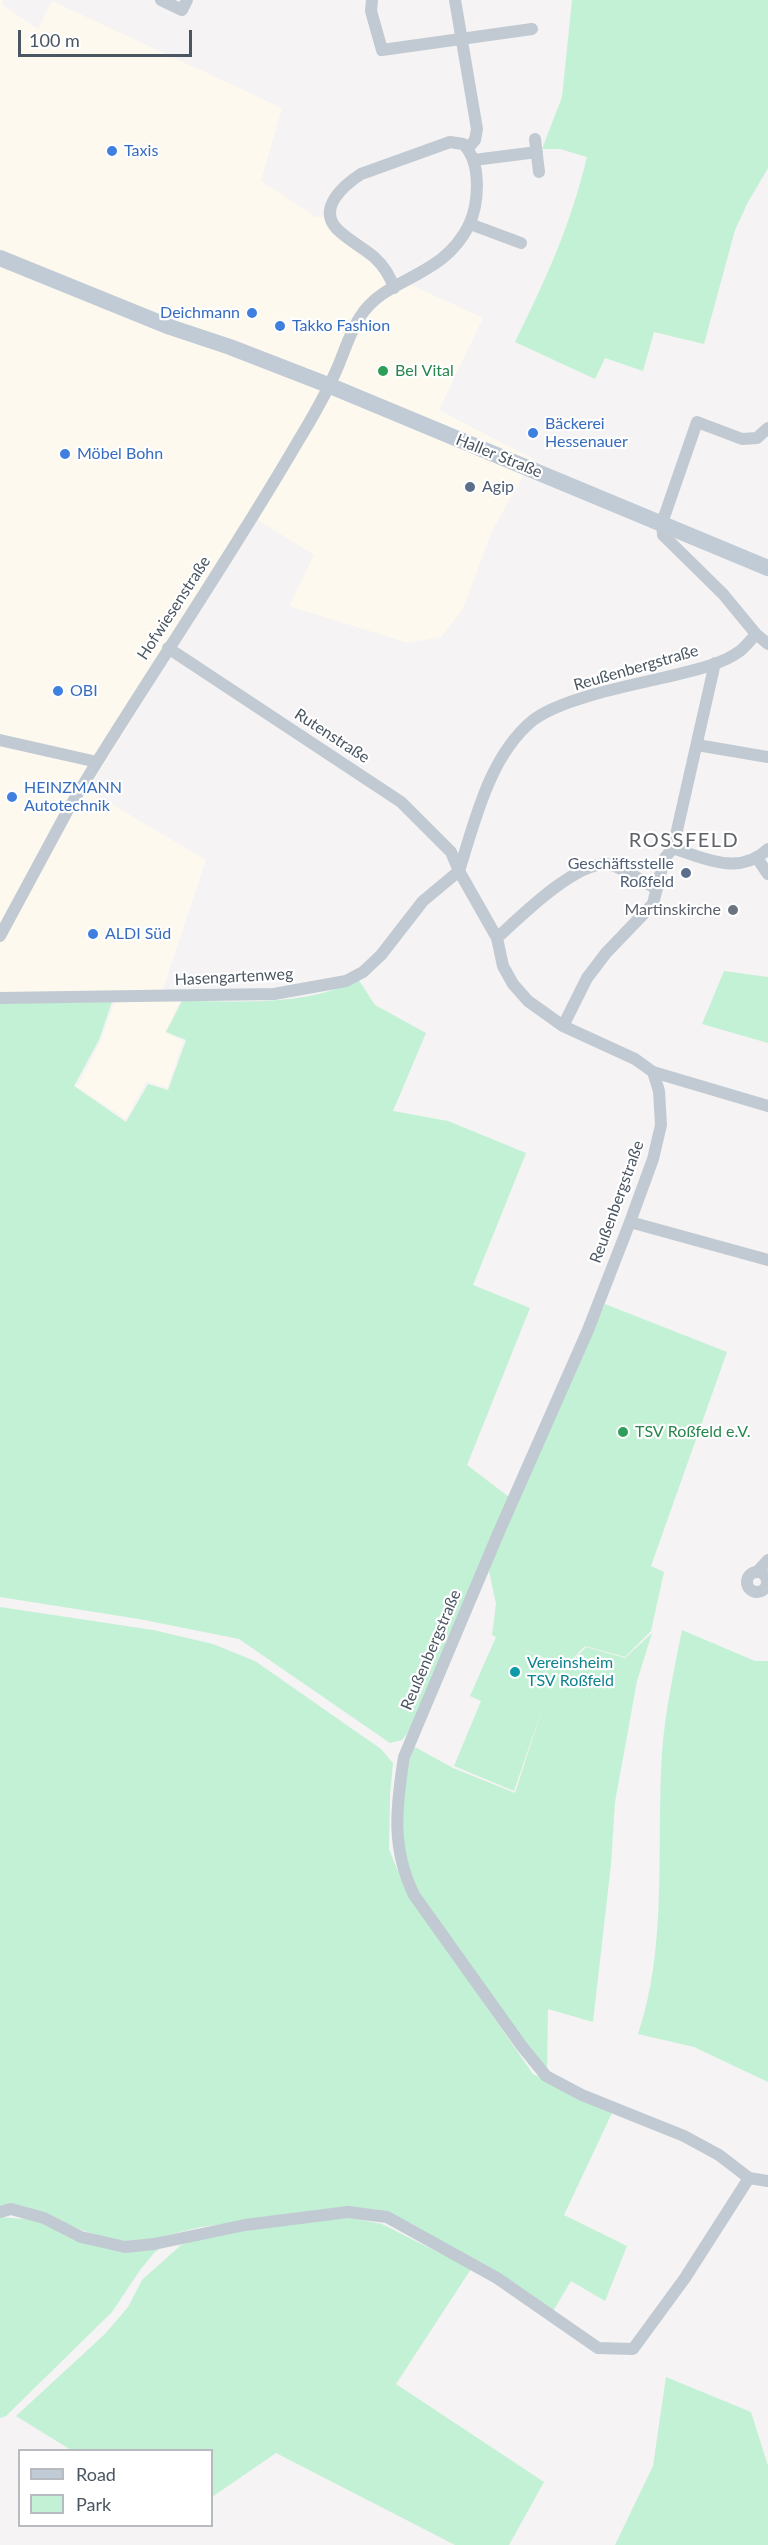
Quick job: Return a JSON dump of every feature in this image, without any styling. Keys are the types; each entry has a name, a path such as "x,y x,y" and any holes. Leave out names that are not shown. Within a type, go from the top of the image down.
{"main road":[{"name":"Haller Straße","path":"0,246 173,317 230,347"},
{"name":"Haller Straße","path":"0,258 170,327 230,347 328,386 768,568"}],"street":[{"path":"161,0 182,10 187,0"},
{"path":"372,0 371,11 382,50 531,28"},
{"path":"455,0 477,129 475,140 468,148"},
{"path":"535,139 538,172"},
{"path":"394,288 391,278 374,257 333,224 330,216 332,202 351,181 361,174 450,142 457,142 468,148 474,160 476,195 470,224 521,243"},
{"path":"474,160 537,152"},
{"name":"Hofwiesenstraße","path":"0,936 69,808 168,648 267,495 328,386 349,337 365,309 394,288 444,259 458,244 470,224"},
{"path":"768,428 757,438 742,439 697,422 662,523 663,535 723,594 756,634 768,644"},
{"name":"Reußenbergstraße","path":"459,872 480,807 498,764 532,721 547,712 604,691 715,663 739,651 756,634"},
{"name":"Rutenstraße","path":"168,648 401,802 451,852 459,872"},
{"path":"563,1026 587,978 606,953 653,904 664,859 673,848 715,663"},
{"path":"0,740 97,762"},
{"path":"697,745 768,757"},
{"path":"673,848 729,865 758,858 768,849"},
{"path":"758,858 768,874"},
{"path":"497,938 569,878 594,865 609,864 657,889"},
{"path":"459,872 497,938 503,966 513,984 528,1001 563,1026 617,1049 653,1072 768,1106"},
{"name":"Hasengartenweg","path":"0,998 274,994 346,981 381,955 423,901 459,872"},
{"name":"Reußenbergstraße","path":"653,1072 659,1091 661,1125 653,1160 588,1330 498,1533 404,1757 398,1813 398,1852 403,1871 414,1895 521,2045 546,2076 582,2095 684,2136 719,2155 749,2178"},
{"path":"630,1222 768,1260"},
{"path":"757,1572 763,1574 768,1583 762,1591 755,1592 747,1583 749,1576 757,1572 768,1560"},
{"path":"0,2212 10,2209 44,2218 81,2237 124,2247 154,2244 245,2225 348,2212 387,2217 497,2278 598,2348 633,2349 685,2278 749,2178 768,2181"}],"shaded area":[{"path":"0,0 3,0 1,4 38,29 52,1 282,108 261,181 316,217 330,216 391,278 405,282 483,318 439,410 533,459 492,531 463,609 441,637 408,643 289,606 314,555 256,519 88,790 206,860 159,1001 180,1002 165,1032 183,1041 167,1088 146,1081 126,1119 77,1087 101,1041 118,993 0,995"}],"green space":[{"path":"572,0 768,0 768,168 735,230 704,344 654,332 643,371 605,358 595,379 515,342 556,252 573,207 587,157 560,149 542,149 562,97"},
{"path":"724,971 768,977 768,1043 702,1024"},
{"path":"358,979 375,1005 426,1033 393,1111 448,1121 526,1153 473,1285 530,1308 467,1465 509,1497 410,1730 402,1740 390,1743 239,1639 139,1619 0,1597 0,1003 112,1002 99,1040 74,1086 126,1122 148,1084 168,1090 186,1040 166,1032 182,1001 272,1001 318,994"},
{"path":"605,1304 727,1352 651,1566 664,1572 651,1631 625,1657 585,1646 565,1667 519,1647 565,1669 586,1647 625,1658 652,1633 637,1681 615,1802 611,1864 593,2022 548,2009 547,2072 410,1882 403,1857 400,1803 413,1746 453,1768 515,1793 543,1706 514,1791 454,1766 481,1701 470,1696 496,1637 492,1635 496,1604 488,1566"},
{"path":"0,1607 153,1630 213,1644 255,1661 381,1749 393,1763 389,1849 405,1889 533,2074 612,2113 564,2215 627,2246 605,2301 571,2281 552,2313 473,2260 412,2224 376,2209 333,2209 201,2227 144,2241 119,2243 76,2228 0,2208"},
{"path":"682,1630 755,1661 768,1661 768,2082 694,2047 638,2034 654,1966 659,1895 662,1753"},
{"path":"0,2217 37,2220 120,2249 167,2243 154,2253 140,2270 112,2312 6,2416 0,2418"},
{"path":"352,2218 382,2224 471,2269 396,2384 544,2482 509,2545 455,2545 276,2453 213,2496 213,2449 69,2449 16,2416 105,2334 128,2307 142,2280 181,2245 211,2235 293,2222"},
{"path":"666,2377 751,2412 768,2466 768,2545 615,2545 653,2466"}],"place":[{"name":"Taxis","path":"112,151"},
{"name":"Deichmann","path":"252,313"},
{"name":"Takko Fashion","path":"280,326"},
{"name":"Bel Vital","path":"383,371"},
{"name":"Bäckerei Hessenauer","path":"533,433"},
{"name":"Möbel Bohn","path":"65,454"},
{"name":"Agip","path":"470,487"},
{"name":"OBI","path":"58,691"},
{"name":"HEINZMANN Autotechnik","path":"12,797"},
{"name":"Geschäftsstelle Roßfeld","path":"686,873"},
{"name":"Martinskirche","path":"733,910"},
{"name":"ALDI Süd","path":"93,934"},
{"name":"TSV Roßfeld e.V.","path":"623,1432"},
{"name":"Vereinsheim TSV Roßfeld","path":"515,1672"}],"district":[{"name":"ROSSFELD","path":"684,841"}]}
